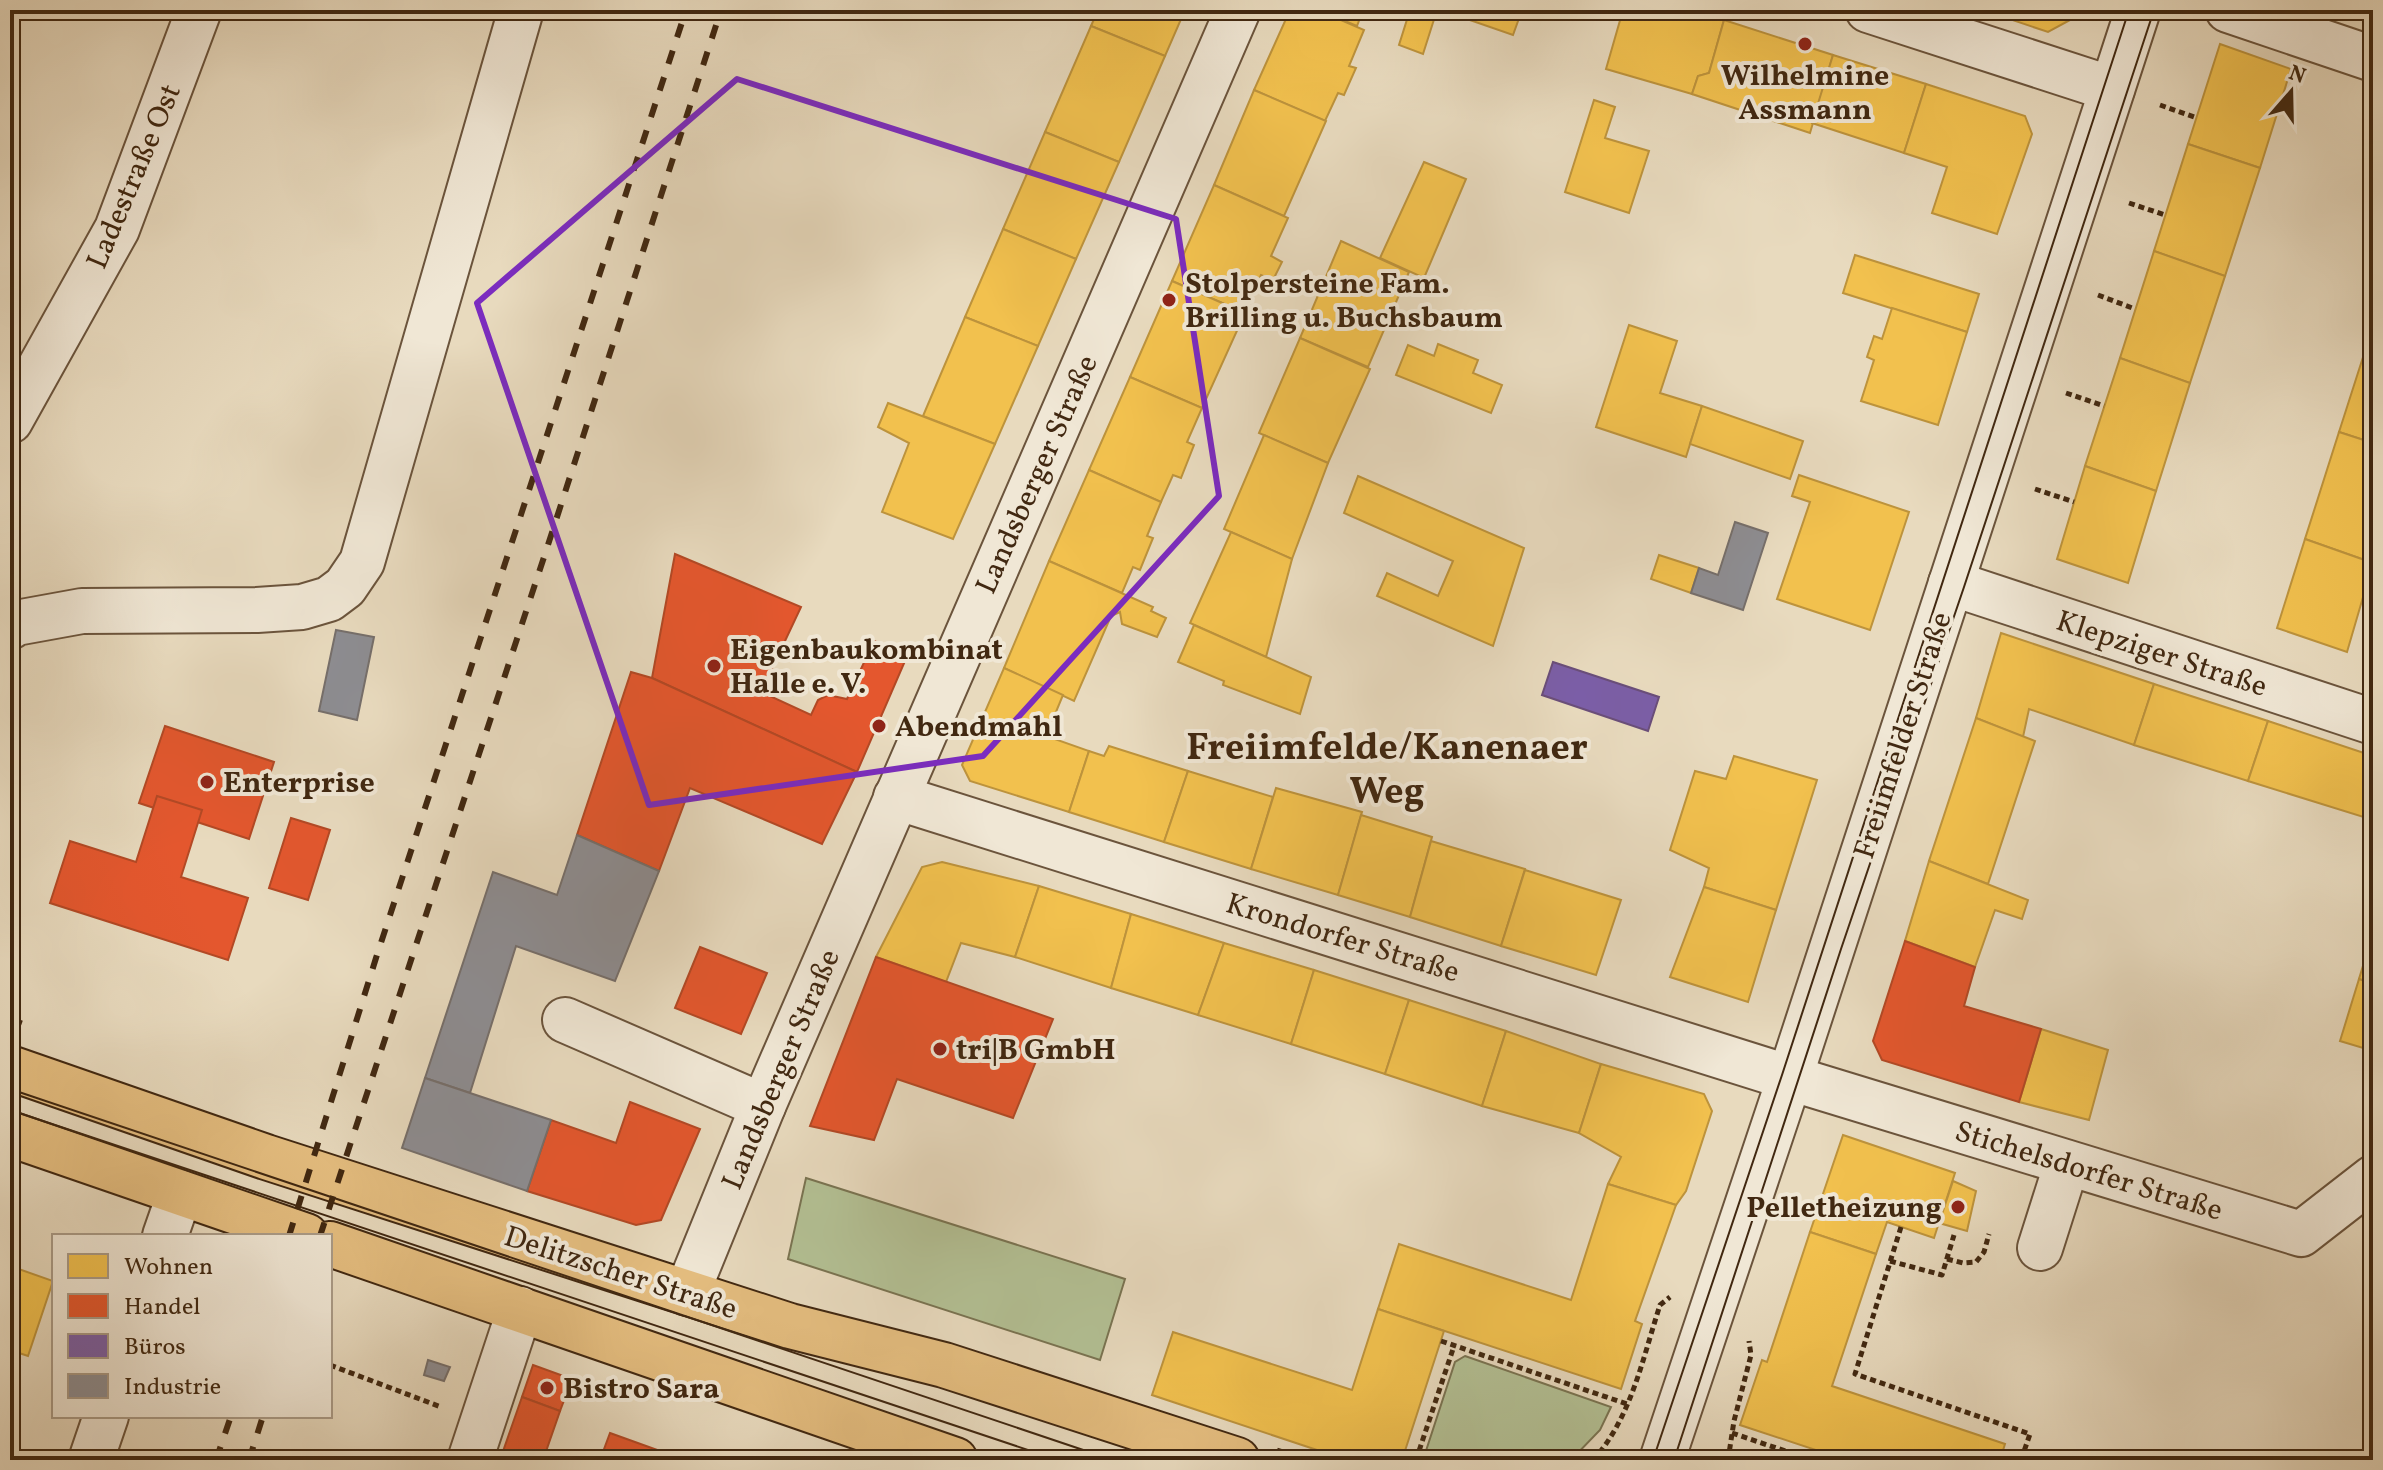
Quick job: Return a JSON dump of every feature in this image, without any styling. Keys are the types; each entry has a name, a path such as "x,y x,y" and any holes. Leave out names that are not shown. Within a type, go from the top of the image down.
{"main road":[{"name":"Delitzscher Straße","path":"10,1068 266,1157 790,1326 944,1365 1237,1460"},
{"path":"10,1134 300,1234"},
{"path":"332,1245 955,1460"}],"street":[{"name":"Ladestraße Ost","path":"10,421 117,229 199,10"},
{"path":"10,627 16,623 82,611 302,607 329,599 345,587 362,562 521,10"},
{"name":"Landsberger Straße","path":"687,1293 763,1106 1238,10"},
{"path":"1868,10 2112,89"},
{"name":"Freiimfelder Straße","path":"1662,1460 2138,10"},
{"path":"2228,10 2373,59"},
{"name":"Klepziger Straße","path":"1951,583 2371,714"},
{"name":"Krondorfer Straße","path":"896,797 1790,1077"},
{"path":"565,1020 763,1106"},
{"name":"Stichelsdorfer Straße","path":"1790,1077 2301,1234 2373,1178"},
{"path":"2040,1248 2067,1163"},
{"path":"166,1234 180,1193"},
{"path":"476,1441 520,1309"},
{"path":"91,1460 105,1418"}],"path":[{"path":"2160,105 2197,118"},
{"path":"2129,203 2165,215"},
{"path":"2098,295 2135,309"},
{"path":"2066,393 2104,406"},
{"path":"2035,489 2074,502"},
{"path":"1901,1227 1855,1374 2030,1434 2021,1460"},
{"path":"1947,1259 1976,1262 1984,1252 1989,1234"},
{"path":"1890,1261 1942,1275 1954,1235"},
{"path":"1593,1460 1617,1427 1627,1404 1660,1305"},
{"path":"1441,1341 1627,1404"},
{"path":"1416,1460 1454,1346"},
{"path":"1728,1460 1751,1355"},
{"path":"332,1366 476,1441"},
{"path":"1732,1433 1812,1460"}],"highlighted area":[{"path":"737,79 1176,219 1219,496 983,756 649,805 477,303"}],"green space":[{"path":"806,1178 1125,1279 1100,1360 788,1259"},
{"path":"1465,1356 1611,1407 1600,1430 1571,1460 1423,1460 1455,1362"}],"building: Wohnen":[{"path":"1098,10 1185,10 1165,56 1091,26"},
{"path":"1290,10 1318,10 1364,30 1349,66 1356,68 1344,95 1338,93 1325,121 1254,90"},
{"path":"1318,10 1363,10 1357,26"},
{"path":"1410,10 1437,10 1423,54 1399,45"},
{"path":"1441,10 1522,10 1513,35"},
{"path":"1623,10 1691,10 1724,20 1709,73 1698,76 1692,94 1606,69"},
{"path":"1983,10 2073,10 2070,20 2048,32"},
{"path":"1724,20 1833,55 1810,133 1692,94 1698,76 1709,73"},
{"path":"1091,26 1165,56 1119,162 1045,132"},
{"path":"2220,44 2291,69 2260,168 2188,144"},
{"path":"1833,55 1926,84 1904,153 1812,123"},
{"path":"1926,84 2025,116 2032,134 1997,234 1932,213 1947,167 1904,153"},
{"path":"1254,90 1326,121 1284,216 1214,185"},
{"path":"1594,100 1615,107 1605,138 1649,151 1629,213 1565,192"},
{"path":"1045,132 1119,162 1076,259 1003,229"},
{"path":"2188,144 2260,168 2225,276 2154,251"},
{"path":"1424,162 1466,179 1424,278 1380,258"},
{"path":"1214,185 1288,218 1271,256 1282,262 1273,280 1261,275 1245,313 1172,281"},
{"path":"1003,229 1076,259 1038,346 965,317"},
{"path":"1341,241 1409,272 1368,367 1300,338"},
{"path":"2154,251 2225,276 2190,383 2120,358"},
{"path":"1855,255 1979,294 1967,332 1843,293"},
{"path":"1172,281 1245,313 1202,408 1130,377"},
{"path":"1892,308 1967,332 1938,425 1861,401 1874,360 1867,357 1874,336 1882,339"},
{"path":"965,317 1038,346 995,444 923,416"},
{"path":"1629,325 1677,341 1660,393 1702,406 1686,457 1596,427"},
{"path":"2373,326 2373,443 2339,432"},
{"path":"1300,338 1370,369 1328,463 1259,433"},
{"path":"1438,344 1478,360 1473,373 1502,385 1491,413 1396,375 1408,345 1434,356"},
{"path":"2120,358 2190,383 2156,491 2085,466"},
{"path":"1130,377 1202,408 1187,442 1194,445 1181,478 1173,475 1161,502 1089,470"},
{"path":"888,403 995,444 953,539 882,512 909,443 878,427"},
{"path":"1702,406 1803,441 1790,479 1690,444"},
{"path":"2339,432 2373,443 2373,563 2305,539"},
{"path":"1264,435 1328,463 1292,559 1224,529"},
{"path":"2085,466 2156,491 2128,583 2057,559"},
{"path":"1089,470 1161,502 1147,536 1153,538 1140,570 1133,567 1122,593 1049,561"},
{"path":"1799,475 1909,512 1870,630 1777,599 1810,502 1792,496"},
{"path":"1358,476 1524,548 1493,646 1377,596 1387,573 1438,596 1453,561 1344,513"},
{"path":"1231,532 1292,559 1266,657 1190,623"},
{"path":"2305,539 2373,563 2347,652 2277,628"},
{"path":"1659,555 1699,568 1691,593 1651,579"},
{"path":"1049,561 1153,607 1151,611 1166,618 1157,637 1122,624 1120,612 1111,616 1074,701 1004,668"},
{"path":"1194,625 1311,677 1300,714 1223,685 1224,681 1178,662"},
{"path":"2001,633 2154,684 2134,745 2029,709 2023,737 1976,718"},
{"path":"1004,668 1063,695 1046,736 1089,751 1069,812 970,781 962,765"},
{"path":"2154,684 2268,721 2248,781 2134,745"},
{"path":"1976,718 2035,741 1988,884 1929,861"},
{"path":"2268,721 2373,756 2373,820 2248,781"},
{"path":"1109,746 1188,771 1164,842 1069,812 1089,751 1104,756"},
{"path":"1734,756 1817,780 1776,910 1704,887 1709,868 1670,850 1695,771 1726,779"},
{"path":"1188,771 1273,797 1251,869 1164,842"},
{"path":"1276,788 1362,812 1338,895 1251,869"},
{"path":"1361,815 1432,837 1410,917 1338,895"},
{"path":"1431,841 1525,869 1501,946 1410,917"},
{"path":"1929,861 2028,900 2022,919 1995,910 1975,967 1905,941"},
{"path":"942,862 1039,886 1015,957 961,943 946,982 876,957 922,867"},
{"path":"1525,870 1621,900 1596,975 1501,946"},
{"path":"1039,886 1131,914 1111,988 1015,957"},
{"path":"1704,887 1776,910 1748,1002 1670,977"},
{"path":"1131,914 1224,943 1198,1015 1111,988"},
{"path":"2373,933 2373,984 2359,979"},
{"path":"1224,943 1314,970 1291,1044 1198,1015"},
{"path":"1314,970 1409,1000 1385,1074 1291,1044"},
{"path":"2359,979 2373,984 2373,1051 2340,1041"},
{"path":"1409,1000 1506,1031 1482,1106 1385,1074"},
{"path":"2041,1029 2108,1050 2089,1120 2019,1102"},
{"path":"1506,1031 1601,1064 1579,1133 1482,1106"},
{"path":"1601,1064 1704,1094 1712,1111 1686,1191 1676,1205 1608,1184 1621,1157 1579,1133"},
{"path":"1843,1135 1955,1173 1934,1238 1887,1222 1876,1254 1810,1232"},
{"name":"Pelletheizung","path":"1953,1181 1976,1191 1967,1231 1939,1223"},
{"path":"1608,1184 1676,1205 1635,1321 1642,1324 1621,1389 1378,1309 1399,1244 1571,1300"},
{"path":"1810,1232 1876,1254 1832,1386 2005,1444 2000,1460 1846,1460 1740,1425 1762,1360 1767,1362"},
{"path":"10,1266 52,1281 52,1284 28,1356 10,1350"},
{"path":"1378,1309 1444,1331 1402,1460 1347,1460 1152,1395 1173,1332 1352,1390"}],"building: Handel":[{"name":"Eigenbaukombinat Halle e. V.","path":"675,554 801,607 761,692 811,715 818,700 828,695 847,699 874,641 908,654 857,772 652,678"},
{"path":"631,672 652,678 857,772 822,844 690,788 659,871 577,835"},
{"name":"Enterprise","path":"165,726 274,762 249,839 139,803"},
{"path":"157,796 202,810 181,877 248,898 228,960 50,903 70,841 136,862"},
{"path":"291,818 330,830 308,900 269,888"},
{"path":"1905,941 1975,967 1964,1006 2041,1029 2019,1102 1882,1060 1873,1041"},
{"path":"700,947 767,973 741,1034 675,1008"},
{"name":"tri|B GmbH","path":"876,957 1053,1019 1013,1118 897,1079 874,1140 810,1126"},
{"path":"630,1102 700,1129 661,1220 636,1225 527,1191 551,1120 616,1143"},
{"name":"Bistro Sara","path":"533,1365 572,1379 560,1411 522,1397"},
{"path":"522,1397 560,1411 543,1460 500,1460"},
{"path":"610,1433 685,1460 600,1460"}],"building: Büros":[{"path":"1553,662 1659,697 1648,731 1542,695"}],"building: Industrie":[{"path":"1735,522 1768,533 1743,610 1691,593 1699,568 1718,575"},
{"path":"336,630 374,637 357,720 319,711"},
{"path":"577,835 659,871 615,981 516,946 470,1093 425,1078 493,872 557,895"},
{"path":"425,1078 551,1120 527,1191 402,1148"},
{"path":"428,1360 450,1367 444,1381 424,1375"}],"tram line":[{"path":"1653,1460 1782,1075 2129,10"},
{"path":"1674,1460 2154,10"},
{"path":"10,1089 1113,1460"},
{"path":"10,1110 1058,1460"}],"railway":[{"path":"290,1234 376,958 686,10"},
{"path":"321,1234 721,10"},
{"path":"216,1460 230,1418"},
{"path":"249,1460 262,1418"}],"place":[{"name":"Wilhelmine Assmann","path":"1805,44"},
{"name":"Stolpersteine Fam. Brilling u. Buchsbaum","path":"1169,300"},
{"name":"Eigenbaukombinat Halle e. V.","path":"714,666"},
{"name":"Abendmahl","path":"879,726"},
{"name":"Enterprise","path":"207,782"},
{"name":"tri|B GmbH","path":"940,1049"},
{"name":"Pelletheizung","path":"1958,1207"},
{"name":"Bistro Sara","path":"547,1388"}],"district":[{"name":"Freiimfelde/Kanenaer Weg","path":"1387,768"}]}
